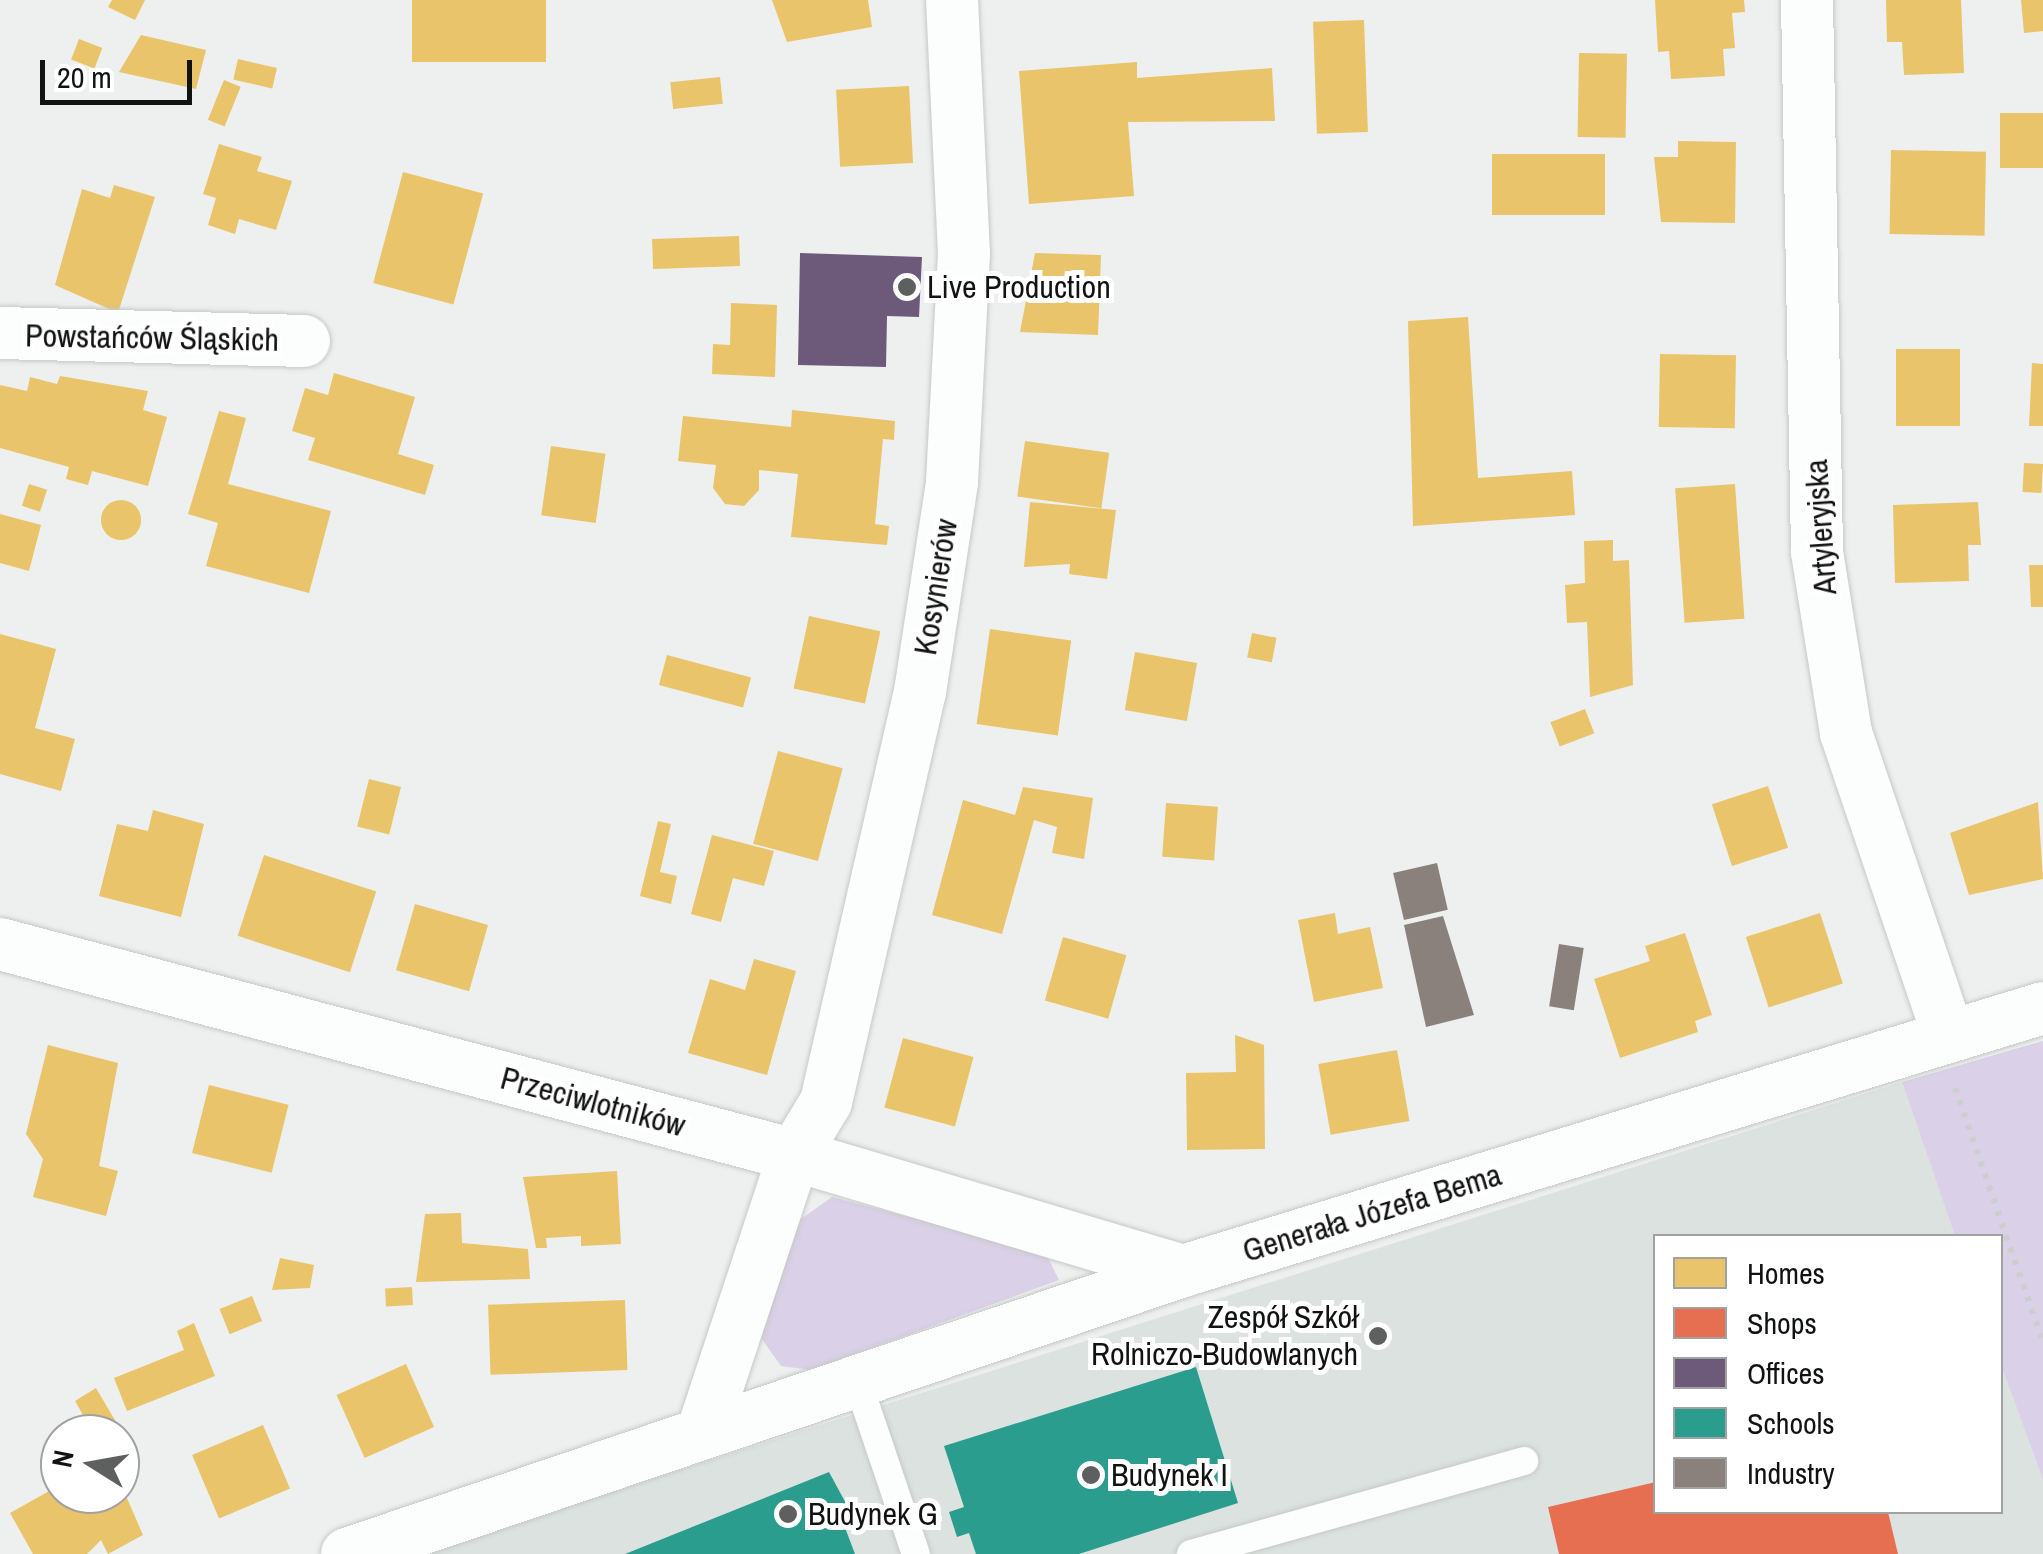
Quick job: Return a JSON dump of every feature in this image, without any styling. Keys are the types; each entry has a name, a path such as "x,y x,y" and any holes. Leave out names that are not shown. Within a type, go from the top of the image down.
{"street":[{"name":"Kosynierów","path":"794,1155 826,1102 920,692 952,482 964,254 952,0"},
{"name":"Artyleryjska","path":"1806,0 1817,552 1846,733 1948,1036"},
{"name":"Powstańców Śląskich","path":"0,333 304,342"},
{"name":"Przeciwlotników","path":"0,944 794,1155 1183,1271"},
{"name":"Generała Józefa Bema","path":"347,1554 704,1427 1183,1271 2043,1008"},
{"path":"704,1427 794,1155"}],"lane":[{"path":"856,1378 916,1554"},
{"path":"1191,1554 1524,1461"}],"path":[{"path":"1948,1036 1954,1086 2043,1342"}],"shaded area":[{"path":"2043,1041 2043,1480 2003,1370 2003,1234 1954,1234 1902,1082"},
{"name":"Zespół Szkół Rolniczo-Budowlanych","path":"1902,1082 1954,1234 1653,1234 1653,1514 2003,1514 2003,1370 2043,1480 2043,1554 414,1554"},
{"path":"832,1197 1045,1252 1059,1280 811,1370 781,1366 757,1332 797,1222"}],"building: Homes":[{"path":"112,0 145,0 135,20 108,7"},
{"path":"412,0 546,0 546,62 412,62"},
{"path":"772,0 868,0 872,27 787,42"},
{"path":"1655,0 1744,0 1745,12 1732,13 1735,48 1723,49 1725,76 1671,79 1669,51 1658,52"},
{"path":"1886,0 1961,0 1964,73 1904,75 1902,42 1887,42"},
{"path":"2021,0 2043,0 2043,31 2024,33"},
{"path":"1364,20 1368,132 1317,134 1313,22"},
{"path":"141,35 206,50 196,89 119,72"},
{"path":"79,39 102,48 94,68 71,60"},
{"path":"1579,53 1627,54 1626,138 1578,137"},
{"path":"238,59 277,68 272,88 233,79"},
{"path":"1137,62 1137,78 1272,68 1275,121 1128,122 1134,196 1029,204 1019,71"},
{"path":"720,77 723,104 673,109 670,82"},
{"path":"224,80 241,87 225,127 208,120"},
{"path":"909,86 913,163 840,167 836,90"},
{"path":"2000,113 2043,113 2043,168 2000,168"},
{"path":"1678,141 1736,142 1735,223 1661,222 1654,157 1678,157"},
{"path":"219,144 262,157 257,171 292,181 276,230 239,219 235,234 208,225 216,198 203,194"},
{"path":"1891,150 1986,152 1985,236 1890,234"},
{"path":"1492,154 1605,154 1605,215 1492,215"},
{"path":"403,172 483,193 453,305 373,283"},
{"path":"114,185 155,197 118,313 55,285 82,189 110,198"},
{"path":"739,236 740,266 653,269 652,239"},
{"path":"1035,253 1101,255 1098,335 1020,332"},
{"path":"731,303 777,305 775,377 712,374 713,344 730,345"},
{"path":"1468,317 1478,478 1572,471 1575,515 1413,526 1408,321"},
{"path":"1896,349 1960,349 1960,426 1896,426"},
{"path":"1660,354 1736,355 1735,428 1659,427"},
{"path":"2032,363 2043,364 2043,426 2029,426"},
{"path":"334,373 415,397 398,454 434,465 425,495 308,460 315,438 292,431 305,388 328,395"},
{"path":"60,376 148,391 143,410 167,417 148,486 92,471 88,485 66,479 69,467 0,448 0,385 27,391 30,377 57,384"},
{"path":"792,410 895,421 894,440 883,439 875,524 889,526 887,545 791,537 798,474 759,470 759,490 744,506 725,504 713,488 716,465 678,461 683,416 791,427"},
{"path":"219,411 246,418 228,484 331,511 309,593 206,566 218,523 188,514"},
{"path":"1025,441 1109,453 1101,508 1017,496"},
{"path":"551,446 605,454 596,523 541,515"},
{"path":"2024,463 2043,464 2041,493 2022,492"},
{"path":"29,484 47,490 40,512 22,506"},
{"path":"1735,484 1744,619 1685,623 1675,488"},
{"path":"121,500 135,506 141,520 135,534 121,540 107,534 101,520 107,506"},
{"path":"1030,502 1116,510 1107,579 1069,574 1070,564 1024,567"},
{"path":"1978,502 1981,545 1968,545 1969,581 1895,583 1893,505"},
{"path":"0,514 41,525 29,571 0,563"},
{"path":"1613,540 1613,561 1629,560 1633,685 1590,697 1587,622 1567,623 1565,585 1585,583 1584,541"},
{"path":"2029,565 2043,565 2043,607 2031,607"},
{"path":"809,616 880,631 865,704 794,688"},
{"path":"990,629 1071,640 1058,735 977,724"},
{"path":"1252,633 1277,638 1272,662 1247,658"},
{"path":"0,634 56,649 35,728 75,739 61,791 0,774"},
{"path":"1135,652 1197,663 1187,721 1125,710"},
{"path":"667,655 751,678 743,707 659,685"},
{"path":"1585,709 1594,733 1560,747 1550,722"},
{"path":"778,751 843,768 818,861 753,844"},
{"path":"369,779 401,787 389,835 357,827"},
{"path":"1768,786 1788,848 1732,866 1712,804"},
{"path":"1023,787 1093,798 1084,859 1052,853 1057,827 1034,820 1002,934 932,915 963,800 1015,815"},
{"path":"2038,802 2043,879 1969,895 1950,833"},
{"path":"1166,803 1218,807 1214,860 1162,857"},
{"path":"153,810 204,824 181,917 99,896 117,824 148,831"},
{"path":"658,821 671,824 660,872 677,876 671,904 640,896"},
{"path":"712,835 774,851 764,886 733,878 721,922 691,914"},
{"path":"264,855 376,891 350,972 238,936"},
{"path":"415,904 488,925 469,991 396,970"},
{"path":"1335,913 1338,934 1370,927 1383,988 1314,1002 1298,920"},
{"path":"1820,913 1843,983 1769,1007 1746,937"},
{"path":"1685,933 1712,1015 1695,1021 1698,1032 1620,1058 1594,979 1650,961 1645,946"},
{"path":"1063,937 1126,955 1108,1019 1045,1000"},
{"path":"754,959 796,971 767,1075 688,1053 710,979 745,990"},
{"path":"1235,1035 1264,1045 1265,1149 1187,1150 1186,1073 1236,1072"},
{"path":"903,1038 974,1057 955,1126 884,1108"},
{"path":"48,1045 118,1063 99,1166 118,1171 106,1216 33,1197 43,1159 26,1134"},
{"path":"1397,1050 1410,1121 1331,1135 1318,1064"},
{"path":"209,1085 289,1105 272,1173 192,1153"},
{"path":"617,1171 621,1244 581,1246 581,1236 546,1238 547,1248 536,1248 523,1177"},
{"path":"461,1213 462,1243 528,1249 530,1279 416,1282 425,1214"},
{"path":"280,1258 314,1265 310,1288 272,1290"},
{"path":"412,1287 413,1305 386,1306 385,1288"},
{"path":"252,1296 262,1321 230,1334 220,1309"},
{"path":"625,1300 627,1370 491,1375 488,1305"},
{"path":"194,1323 215,1376 127,1411 114,1378 184,1350 177,1331"},
{"path":"406,1364 434,1427 365,1458 337,1395"},
{"path":"96,1388 111,1414 82,1414 75,1401"},
{"path":"263,1425 290,1489 219,1519 192,1455"},
{"path":"40,1496 40,1514 134,1514 143,1535 108,1554 101,1540 87,1554 33,1554 10,1513"}],"building: Shops":[{"path":"1653,1483 1653,1514 1888,1514 1898,1554 1559,1554 1548,1507"}],"building: Offices":[{"path":"800,253 922,257 919,317 887,316 886,367 798,365"}],"building: Schools":[{"name":"Budynek I","path":"1196,1367 1238,1503 1079,1554 976,1554 969,1533 957,1537 949,1512 964,1507 944,1446"},
{"name":"Budynek G","path":"829,1472 855,1520 844,1525 855,1554 625,1554"}],"building: Industry":[{"path":"1437,863 1448,910 1404,920 1393,873"},
{"path":"1443,916 1474,1015 1426,1027 1404,925"},
{"path":"1559,944 1584,948 1574,1010 1549,1006"}],"place":[{"name":"Live Production","path":"907,287"},
{"name":"Zespół Szkół Rolniczo-Budowlanych","path":"1378,1336"},
{"name":"Budynek I","path":"1091,1475"},
{"name":"Budynek G","path":"788,1514"}]}
